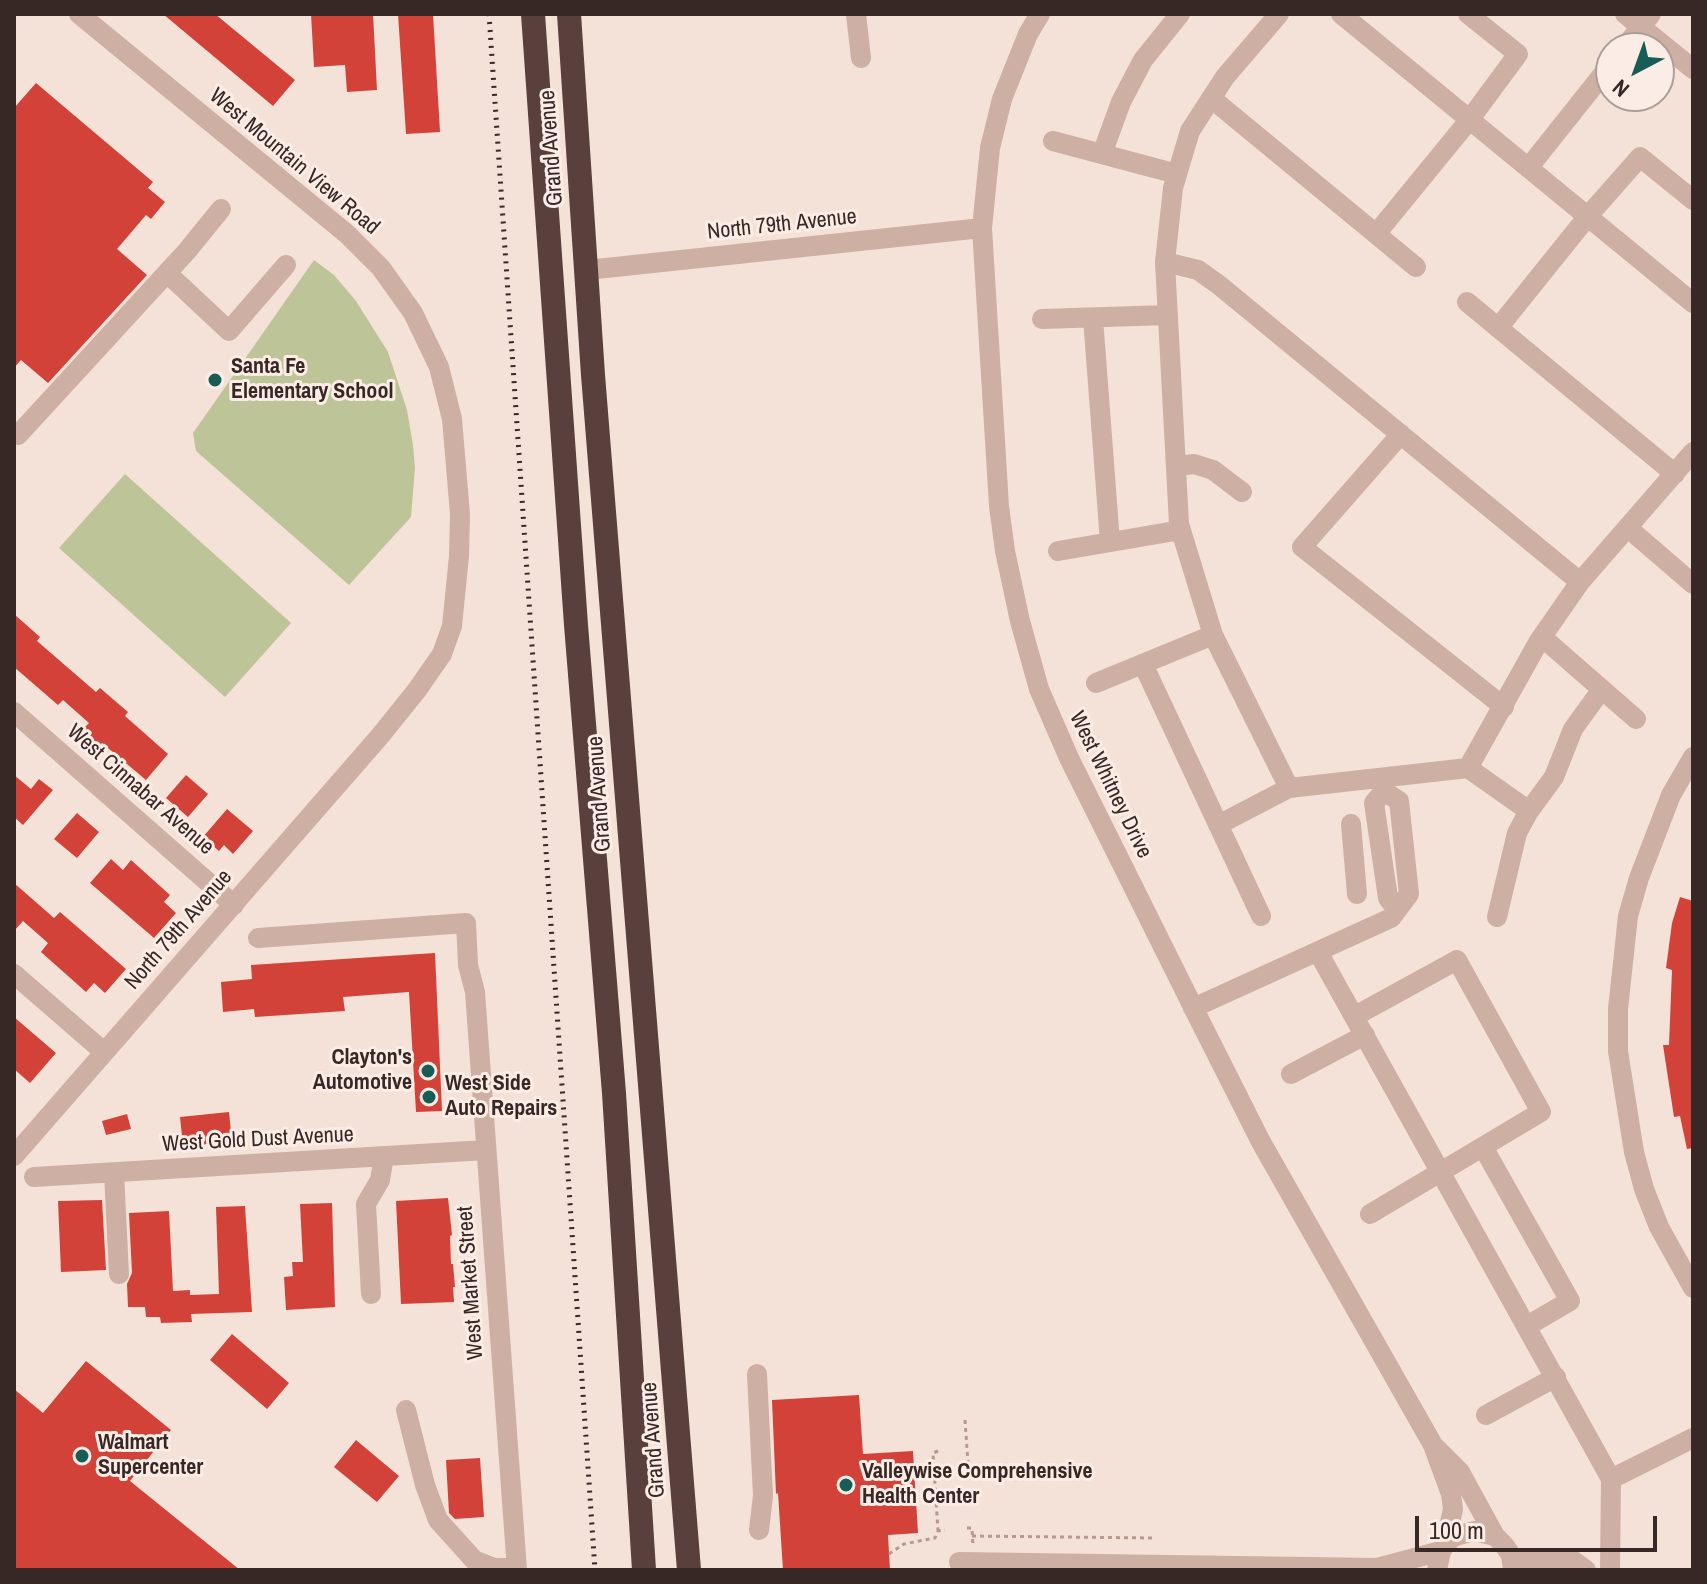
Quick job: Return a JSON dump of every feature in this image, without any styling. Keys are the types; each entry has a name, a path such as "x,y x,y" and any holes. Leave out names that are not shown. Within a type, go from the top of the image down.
{"highway":[{"name":"Grand Avenue","path":"533,14 576,625 614,1093 644,1570"},
{"name":"Grand Avenue","path":"569,14 596,406 689,1570"}],"street":[{"name":"West Mountain View Road","path":"79,14 347,234 381,268 413,313 439,367 452,419 458,473 460,528 457,595 452,626 442,654 380,736"},
{"path":"856,14 861,58"},
{"name":"West Whitney Drive","path":"1040,14 1009,79 990,148 982,228 999,506 1020,621 1039,689 1069,758 1193,1008 1261,1142 1433,1445 1451,1494 1453,1509 1441,1555"},
{"path":"1102,154 1121,102 1143,60 1180,14"},
{"path":"1279,14 1225,77 1190,131 1173,188 1165,262 1181,530 1213,635 1289,788"},
{"path":"1341,14 1693,303"},
{"path":"1376,234 1470,119 1518,54 1468,14"},
{"path":"1639,18 1693,69"},
{"path":"1529,167 1595,84"},
{"path":"1211,98 1416,267"},
{"path":"1053,141 1177,174"},
{"path":"1498,328 1640,157 1693,200"},
{"path":"18,435 167,273 221,209"},
{"name":"North 79th Avenue","path":"587,270 982,228"},
{"path":"1165,262 1198,270 1219,285 1580,582"},
{"path":"167,273 229,331 286,265"},
{"path":"1467,302 1675,474"},
{"path":"1042,319 1168,315"},
{"path":"1093,318 1110,542"},
{"path":"1401,434 1302,547 1504,707"},
{"path":"1468,768 1542,637 1580,582 1693,452"},
{"path":"1176,466 1194,464 1213,470 1242,492"},
{"path":"1628,528 1690,576"},
{"path":"1058,551 1181,530"},
{"path":"1096,683 1213,635"},
{"path":"1542,637 1636,719"},
{"path":"1143,664 1261,916"},
{"path":"1497,917 1517,833 1554,777 1573,729 1602,689"},
{"name":"West Cinnabar Avenue","path":"14,712 234,905"},
{"name":"North 79th Avenue","path":"14,1156 380,736"},
{"path":"1693,757 1671,795 1654,834 1628,916 1618,1009 1618,1051 1627,1119 1644,1189 1659,1227 1693,1288"},
{"path":"1218,825 1289,788 1383,784 1468,768 1529,811"},
{"path":"1193,1008 1391,918 1409,894 1399,801 1383,784"},
{"path":"1383,784 1374,803 1388,898 1397,910"},
{"path":"1351,824 1357,894"},
{"path":"1355,855 1406,852"},
{"name":"West Market Street","path":"258,938 466,923 468,965 475,992 516,1569"},
{"path":"1318,952 1611,1479 1610,1570"},
{"path":"1291,1074 1457,960 1541,1112 1370,1214"},
{"path":"14,974 104,1052"},
{"path":"1483,1147 1570,1301 1527,1326"},
{"name":"West Gold Dust Avenue","path":"34,1177 486,1150"},
{"path":"371,1294 366,1204 380,1180 384,1156"},
{"path":"114,1173 119,1274"},
{"path":"757,1374 763,1496 759,1530"},
{"path":"1486,1415 1556,1377"},
{"path":"406,1410 425,1485 438,1520 474,1560 494,1568 516,1569"},
{"path":"1611,1479 1693,1438"},
{"name":"West Whitney Drive","path":"1433,1445 1460,1472 1495,1536 1504,1545 1512,1566"},
{"path":"966,1557 1380,1569 1441,1555 1463,1532 1495,1536"},
{"path":"1512,1566 1571,1559 1586,1570"}],"path":[{"path":"965,1420 968,1463"},
{"path":"961,1449 967,1448"},
{"path":"889,1554 911,1541 935,1538 938,1531 933,1453 938,1451"},
{"path":"966,1557 972,1536 972,1528 967,1528"},
{"path":"938,1531 945,1530"},
{"path":"972,1536 1153,1538"}],"green space":[{"path":"314,260 334,275 356,301 388,352 407,410 413,445 415,468 411,517 349,585 196,451 193,433"},
{"path":"125,474 291,623 225,697 59,548"}],"building":[{"path":"163,14 215,14 295,80 273,106"},
{"path":"311,14 373,14 377,90 347,92 345,65 314,67"},
{"path":"398,14 433,14 440,132 406,134"},
{"path":"36,83 153,182 148,188 165,202 151,219 146,215 117,249 147,275 48,383 21,360 14,368 14,108"},
{"path":"14,614 40,637 37,641 96,692 100,688 128,712 125,716 168,754 146,780 82,730 89,723 63,700 58,705 14,667"},
{"path":"14,775 31,789 39,779 53,790 23,825 14,817"},
{"path":"186,775 208,794 188,817 166,798"},
{"path":"227,809 253,831 233,854 224,845 219,851 203,837"},
{"path":"77,813 99,832 77,858 54,839"},
{"path":"111,859 123,870 131,860 170,895 164,902 176,913 154,938 90,883"},
{"path":"14,883 54,918 60,912 126,969 105,993 94,983 86,992 41,952 48,943 23,921 14,931"},
{"path":"1680,897 1693,901 1693,1148 1687,1149 1680,1116 1674,1117 1663,1045 1669,1045 1672,970 1666,968 1672,923"},
{"path":"435,953 442,1111 416,1112 409,992 343,997 345,1011 255,1017 254,1009 223,1012 221,982 252,979 251,965"},
{"path":"14,1017 56,1053 30,1083 14,1069"},
{"path":"229,1112 232,1142 183,1146 180,1117"},
{"path":"127,1114 131,1129 106,1135 102,1121"},
{"path":"448,1198 454,1302 401,1304 396,1201"},
{"path":"102,1200 106,1270 61,1272 58,1201"},
{"path":"332,1203 335,1307 286,1310 284,1277 293,1276 292,1262 303,1262 300,1204"},
{"path":"245,1206 252,1312 191,1314 192,1322 161,1323 160,1317 146,1317 145,1307 128,1307 127,1284 132,1273 129,1213 169,1211 173,1291 190,1290 190,1295 219,1294 216,1207"},
{"path":"232,1334 289,1383 267,1409 210,1360"},
{"name":"Walmart Supercenter","path":"86,1361 171,1430 130,1481 240,1570 14,1570 14,1389 43,1413"},
{"name":"Valleywise Comprehensive Health Center","path":"859,1395 863,1454 913,1451 918,1533 888,1535 890,1570 783,1570 772,1400"},
{"path":"356,1440 399,1476 377,1502 334,1467"},
{"path":"480,1458 484,1517 455,1519 449,1513 446,1460"}],"railway":[{"path":"489,14 595,1570"}],"place":[{"name":"Santa Fe Elementary School","path":"215,380"},
{"name":"Clayton's Automotive","path":"428,1071"},
{"name":"West Side Auto Repairs","path":"429,1097"},
{"name":"Walmart Supercenter","path":"82,1456"},
{"name":"Valleywise Comprehensive Health Center","path":"846,1485"}]}
